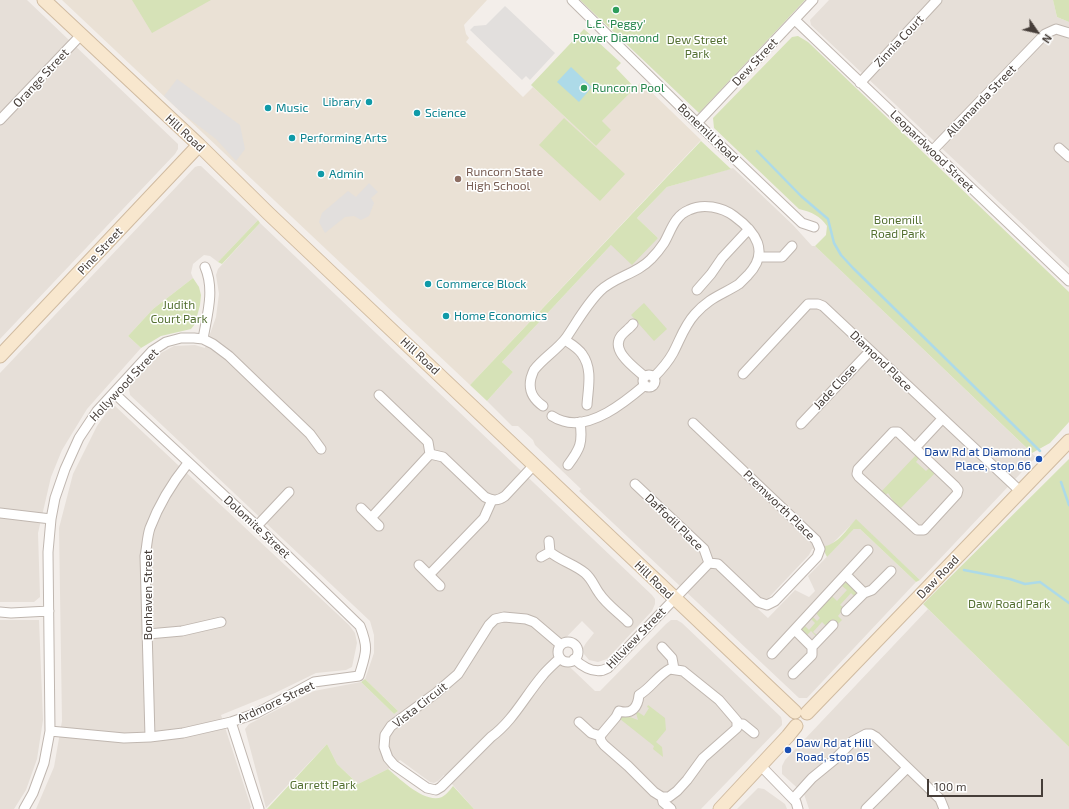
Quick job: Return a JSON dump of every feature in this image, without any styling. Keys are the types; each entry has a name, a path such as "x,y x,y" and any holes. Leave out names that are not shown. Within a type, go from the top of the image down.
{"street":[{"name":"Hill Road","path":"44,0 199,145 268,213 674,599 801,713"},
{"name":"Bonemill Road","path":"572,0 697,123 802,223 814,227"},
{"name":"Dew Street","path":"697,123 813,0"},
{"name":"Zinnia Court","path":"860,83 938,0"},
{"name":"Leopardwood Street","path":"795,20 1069,281"},
{"name":"Allamanda Street","path":"932,151 1045,34 1056,29 1069,33"},
{"name":"Orange Street","path":"0,120 81,35"},
{"name":"Pine Street","path":"0,356 199,145"},
{"path":"1060,148 1069,157"},
{"path":"543,406 536,402 532,394 530,384 533,371 565,340 586,307 600,290 650,261 680,216 689,209 703,206 715,207 729,212 748,229 758,242 760,257 752,271 740,283 716,296 702,306 680,336 673,354 654,377 650,375 628,400 597,417 580,422 564,422 552,416"},
{"path":"697,290 722,258 748,229"},
{"path":"760,257 782,258 792,246"},
{"path":"203,339 210,292 209,276 205,267"},
{"name":"Diamond Place","path":"743,374 808,304 818,304 823,306 1020,491"},
{"path":"633,324 620,336 618,345 622,356 645,381"},
{"name":"Hollywood Street","path":"24,809 33,793 44,763 50,731 48,552 51,519 55,498 65,469 79,438 97,411 152,351 166,342 181,338 203,339 213,344 229,356 310,434 321,449"},
{"path":"565,340 582,354 588,365 588,405"},
{"name":"Jade Close","path":"801,424 870,351"},
{"name":"Dolomite Street","path":"114,393 360,626 366,641 366,655 359,676"},
{"path":"379,395 428,442 430,454"},
{"path":"915,448 942,419"},
{"path":"568,465 576,454 582,438 580,422"},
{"name":"Premworth Place","path":"693,423 816,540 820,549 816,557 775,601 767,606 758,602 718,564 709,563"},
{"path":"893,432 898,432 915,448 958,490 957,494 924,530 917,530 857,474 858,469 893,432"},
{"name":"Daw Road","path":"801,713 1069,441"},
{"path":"430,454 443,457 485,497 492,500 499,500 505,496 534,465"},
{"path":"371,518 430,454"},
{"name":"Bonhaven Street","path":"150,738 145,556 150,530 160,504 188,463"},
{"name":"Daffodil Place","path":"635,484 704,549 709,563"},
{"path":"256,526 289,492"},
{"path":"430,575 484,518 492,500"},
{"path":"361,508 379,526"},
{"path":"0,513 51,519"},
{"path":"549,541 550,552 556,557 577,567 586,574 593,582 599,594 628,622"},
{"path":"772,654 868,550"},
{"path":"541,557 550,552"},
{"path":"674,599 709,563"},
{"path":"419,565 440,586"},
{"path":"846,611 864,593 872,590 891,571"},
{"path":"846,575 864,593"},
{"name":"Hillview Street","path":"574,659 587,669 603,671 608,668 674,599"},
{"path":"0,612 11,613 49,611"},
{"name":"Vista Circuit","path":"560,658 543,675 513,716 499,731 491,737 441,787 436,790 427,788 402,771 388,758 384,747 385,735 391,726 436,693 458,674 488,625 495,619 504,617 526,619 534,622 561,645"},
{"path":"148,634 182,631 222,622"},
{"path":"793,674 812,655 812,646 833,625"},
{"path":"795,630 812,646"},
{"path":"567,642 575,646 577,651 574,659 569,661 560,658 558,653 561,645 567,642"},
{"path":"662,647 672,658 674,669"},
{"path":"674,669 683,671 719,700 737,721 737,728 703,758 687,780 669,797 662,797 654,792 604,745 600,736 616,717 619,711 623,712 633,710 638,704 639,695 646,691 664,672 674,669"},
{"name":"Ardmore Street","path":"50,731 124,738 150,738 183,733 231,722 257,713 314,682 359,676"},
{"path":"720,809 788,736 796,726 792,719 801,713"},
{"path":"231,722 258,809"},
{"path":"579,722 590,733 600,736"},
{"path":"737,724 743,724 754,733"},
{"path":"793,799 812,778 834,760 853,741 866,734 871,734 876,737 940,799 944,809"},
{"path":"761,766 796,802 798,809"},
{"path":"866,809 907,768"},
{"path":"662,797 663,802 671,809"}],"shaded area":[{"path":"0,0 27,0 178,144 178,149 175,154 0,339"},
{"name":"Runcorn State High School","path":"62,0 487,0 464,25 466,34 469,38 466,42 523,97 533,87 596,146 602,121 641,82 701,140 470,385"},
{"path":"829,0 1053,0 1057,17 1069,22 1069,268 811,25 810,20"},
{"path":"505,6 555,53 530,80 526,76 522,80 470,30 474,26 486,25"},
{"path":"177,79 240,125 245,149 236,161 216,139 183,114 164,96"},
{"path":"201,166 258,220 218,262 210,256 204,255 193,264 191,273 193,278 153,309 128,336 141,348 87,409 62,450 51,477 38,533 40,597 34,602 0,602 0,373 195,167"},
{"path":"733,168 793,225 812,246 815,246 1036,457 920,580 856,520 831,545 812,549 809,555 758,609 768,618 795,590 809,597 815,591 808,576 854,529 860,529 916,582 807,698 799,698 579,491 581,489 535,445 533,440 518,426 512,426 487,401 513,372 502,362 611,245 658,238 637,218 667,187"},
{"path":"369,183 378,192 371,198 374,203 369,216 361,220 354,216 345,217 325,233 319,222 322,213 348,191 356,197"},
{"path":"260,223 655,599 655,604 652,611 607,659 598,662 589,660 584,654 583,648 594,633 582,621 553,651 595,691 600,691 666,624 671,620 677,620 682,623 781,717 782,725 701,809 474,809 444,775 434,783 430,782 400,760 388,769 358,784 337,764 327,744 266,808 245,729 249,724 314,691 361,682 394,714 398,711 365,679 374,653 374,635 370,621 130,395 130,385 159,354 174,346 195,345 205,348 216,317 219,294 216,275 218,269"},
{"path":"115,406 349,625 355,633 357,643 352,667 346,670 316,673 275,693 221,715 251,807 250,809 36,809 54,767 62,721 59,528 73,474 97,426 109,409"},
{"path":"928,609 1069,747 1069,809 809,809 804,794 782,774 782,766 785,760"},
{"path":"0,620 39,620 43,720 37,759 26,790 14,809 0,809"},
{"path":"758,788 764,789 785,804 787,809 737,809"}],"green space":[{"path":"132,0 211,0 152,33"},
{"name":"Dew Street Park","path":"580,0 805,0 699,113"},
{"path":"1053,0 1069,0 1069,22 1057,17"},
{"name":"Runcorn Pool","path":"584,29 621,63 616,68 635,88 602,121 611,130 596,146 531,85"},
{"name":"Bonemill Road Park","path":"798,36 808,42 1069,292 1069,422 1050,443 1032,453 815,246 826,235 827,226 822,220 812,213 799,209 714,128 713,118 792,37"},
{"path":"564,118 625,174 600,201 539,145"},
{"path":"701,141 731,169 667,187 637,218 658,238 632,265 611,245 502,362 513,372 487,401 470,385"},
{"path":"258,220 260,223 222,264 218,262"},
{"name":"Judith Court Park","path":"193,278 199,287 201,295 195,324 191,329 161,336 141,348 128,336 153,309"},
{"path":"644,303 667,329 654,341 631,315"},
{"path":"916,455 919,458 916,462 926,471 930,467 935,473 899,510 888,493 884,496 880,493"},
{"name":"Daw Road Park","path":"1069,459 1069,747 923,604"},
{"path":"856,519 920,580 916,582 860,529 854,529 827,557 825,553 825,546 830,545 838,539"},
{"path":"846,582 858,592 858,594 855,597 851,593 840,605 844,608 838,616 842,620 838,624 833,619 826,626 822,622 813,632 818,636 812,642 811,641 816,636 811,631 806,636 802,632 802,629 805,626 809,630 815,623 811,619 813,617 817,621 820,618 816,613 832,596 837,601 847,590 842,586"},
{"path":"365,679 398,711 394,714 361,682"},
{"path":"648,705 665,718 666,730 656,742 662,747 663,757 653,749 654,746 620,719 621,717 627,716 638,720 636,713 638,712 644,716 649,708 647,707"},
{"name":"Garrett Park","path":"327,744 337,764 358,784 388,769 413,789 428,797 442,797 453,786 474,809 267,809"}],"water":[{"path":"571,67 592,87 579,102 557,82"}],"waterway":[{"path":"757,151 801,196 828,219 834,243 841,255 853,268 1040,451"},
{"path":"1061,482 1069,505"},
{"path":"964,570 1010,579 1025,584 1040,582 1069,603"}],"place":[{"name":"L.E. 'Peggy' Power Diamond","path":"616,10"},
{"name":"Runcorn Pool","path":"584,88"},
{"name":"Library","path":"369,102"},
{"name":"Music","path":"268,108"},
{"name":"Science","path":"417,113"},
{"name":"Performing Arts","path":"292,138"},
{"name":"Admin","path":"321,174"},
{"name":"Runcorn State High School","path":"458,179"},
{"name":"Commerce Block","path":"428,284"},
{"name":"Home Economics","path":"446,316"},
{"name":"Daw Rd at Diamond Place, stop 66","path":"1039,459"},
{"name":"Daw Rd at Hill Road, stop 65","path":"788,750"}]}
